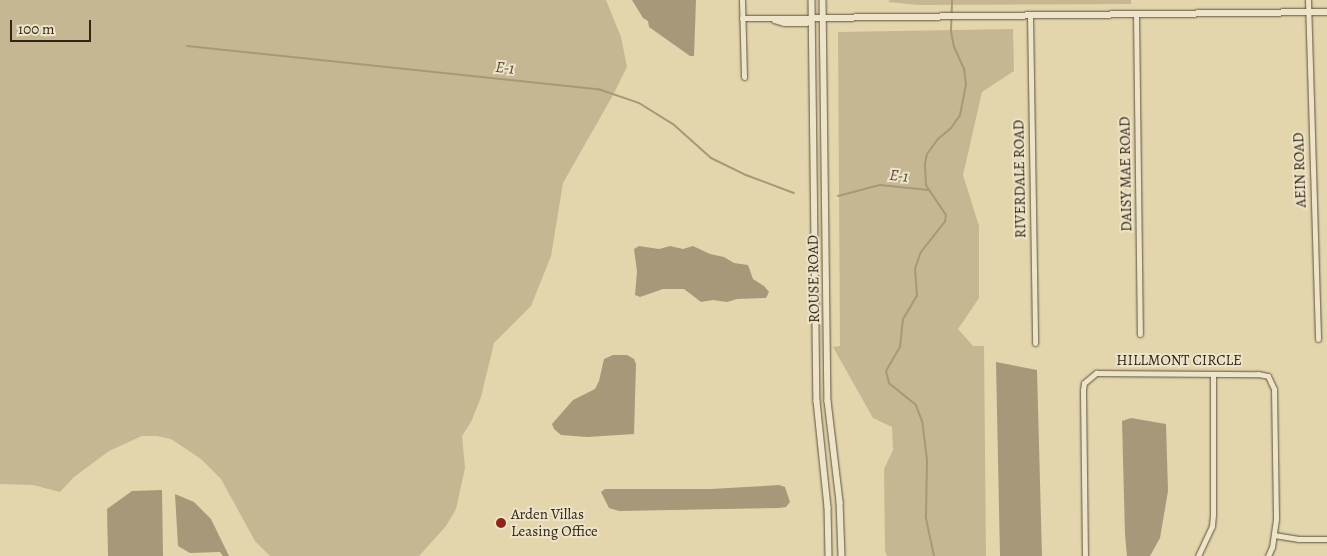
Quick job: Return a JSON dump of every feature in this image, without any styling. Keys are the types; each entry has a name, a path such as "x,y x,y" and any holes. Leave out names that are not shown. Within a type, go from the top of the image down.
{"street":[{"path":"742,0 744,77"},
{"name":"ROUSE ROAD","path":"812,0 816,401 828,507 829,556"},
{"name":"ROUSE ROAD","path":"823,0 828,401 831,444 840,502 842,556"},
{"name":"AEIN ROAD","path":"1308,0 1318,339"},
{"path":"742,18 784,20 984,15 1327,12"},
{"name":"DAISY MAE ROAD","path":"1136,14 1140,334"},
{"name":"RIVERDALE ROAD","path":"1030,15 1035,343"},
{"name":"HILLMONT CIRCLE","path":"1085,556 1084,383 1096,373 1258,374 1268,376 1272,381 1274,390 1276,519 1268,556"},
{"path":"1198,556 1212,526 1213,514 1212,374"},
{"path":"816,401 828,401"},
{"path":"1274,535 1299,539 1327,539"}],"shaded area":[{"path":"0,0 606,0 621,37 627,67 563,183 551,256 531,306 494,343 481,397 471,422 462,436 465,468 456,509 446,526 419,556 270,556 255,541 221,479 201,459 171,439 157,436 142,436 109,451 74,477 60,492 33,485 0,484"},
{"path":"632,0 696,0 694,56 690,56 649,27 648,21 643,18"},
{"path":"890,0 1131,0 1131,4 919,5 888,2"},
{"path":"1013,29 1014,71 982,92 963,175 979,226 979,298 958,329 973,346 984,346 986,556 887,556 885,551 884,469 893,450 892,427 873,418 833,347 840,346 838,32"},
{"path":"639,246 659,249 670,246 683,249 693,246 710,254 724,257 734,263 748,265 753,279 764,286 769,292 766,298 737,299 727,302 713,300 701,302 684,289 663,289 640,297 635,295 637,271 634,249"},
{"path":"613,355 627,355 634,359 636,364 634,434 587,437 561,435 554,429 552,424 573,400 595,389 599,381 604,359"},
{"path":"996,362 1037,370 1042,556 1000,556"},
{"path":"1131,418 1166,424 1168,491 1160,538 1150,556 1127,556 1122,421"},
{"path":"779,485 785,487 790,502 786,507 619,511 609,508 601,492 605,489 711,489"},
{"path":"162,490 163,556 108,556 107,509 132,491"},
{"path":"175,494 194,502 211,519 229,556 223,556 220,552 190,553 178,546"}],"waterway":[{"path":"934,556 926,517 927,460 922,421 916,405 889,383 886,371 900,347 903,319 917,296 915,269 921,252 945,221 946,215 926,185 925,164 927,154 938,139 951,128 960,115 966,85 964,69 954,47 951,31 952,0"},
{"name":"E-1","path":"187,46 598,89 639,103 673,124 711,158 746,175 794,193"},
{"name":"E-1","path":"838,196 880,185 929,190"}],"place":[{"name":"Arden Villas Leasing Office","path":"501,523"}]}
